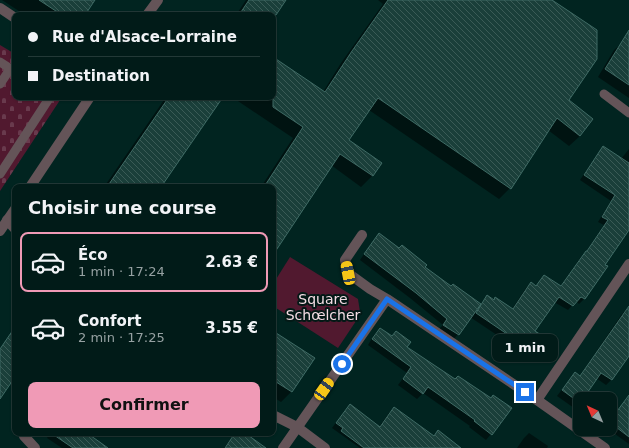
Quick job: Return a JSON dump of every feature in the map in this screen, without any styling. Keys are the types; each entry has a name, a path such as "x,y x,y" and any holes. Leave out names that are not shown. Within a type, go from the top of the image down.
{"street":[{"path":"149,12 158,0"},
{"path":"0,8 12,16"},
{"path":"32,184 88,100"},
{"path":"0,231 12,214"},
{"path":"8,220 12,225"},
{"path":"362,235 345,260 348,273 537,400 605,448"},
{"path":"537,400 629,264"},
{"path":"283,448 387,299"},
{"path":"276,416 297,427 325,448"},
{"path":"24,436 35,448"}],"lane":[{"path":"0,62 12,69"},
{"path":"0,84 12,71"},
{"path":"604,94 629,113"},
{"path":"0,174 48,100"}],"green space":[{"path":"0,45 12,52 12,100 60,100 0,191"},
{"name":"Square Schœlcher","path":"290,257 358,299 360,312 356,321 338,348 276,308 276,279"}],"building":[{"path":"39,0 95,0 87,12 57,12"},
{"path":"249,0 286,0 276,15 276,12 241,12"},
{"path":"388,0 552,0 597,30 597,59 569,100 593,119 580,136 557,118 511,189 378,98 349,140 382,163 373,176 340,154 276,250 276,184 266,184 303,127 273,107 273,100 276,100 276,59 325,92"},
{"path":"629,30 629,85 605,69"},
{"path":"167,100 221,100 163,184 109,184"},
{"path":"603,146 629,163 629,230 605,265 608,266 585,299 581,297 573,306 559,297 535,331 549,340 538,355 476,313 487,295 494,300 495,297 513,309 531,282 536,286 544,275 561,286 608,220 602,217 615,195 584,175"},
{"path":"379,233 399,248 402,245 427,265 425,267 451,286 453,284 481,304 459,335 443,325 447,319 416,293 364,254"},
{"path":"629,306 629,356 612,380 601,373 588,392 573,392 573,398 562,390 575,372 580,376"},
{"path":"380,328 392,336 396,331 411,342 407,347 455,379 458,376 491,398 493,395 512,408 492,435 474,421 475,420 428,387 423,394 403,379 411,367 372,339"},
{"path":"12,331 12,381 0,399 0,349"},
{"path":"276,333 315,358 292,392 276,382"},
{"path":"629,395 629,437 617,428 617,411"},
{"path":"350,404 380,427 394,407 434,436 438,430 461,448 364,448 341,431 343,428 336,423"},
{"path":"55,436 91,436 108,448 73,448"},
{"path":"233,436 249,436 266,448 225,448"}],"route":[{"path":"342,364 387,299 525,392"}]}
